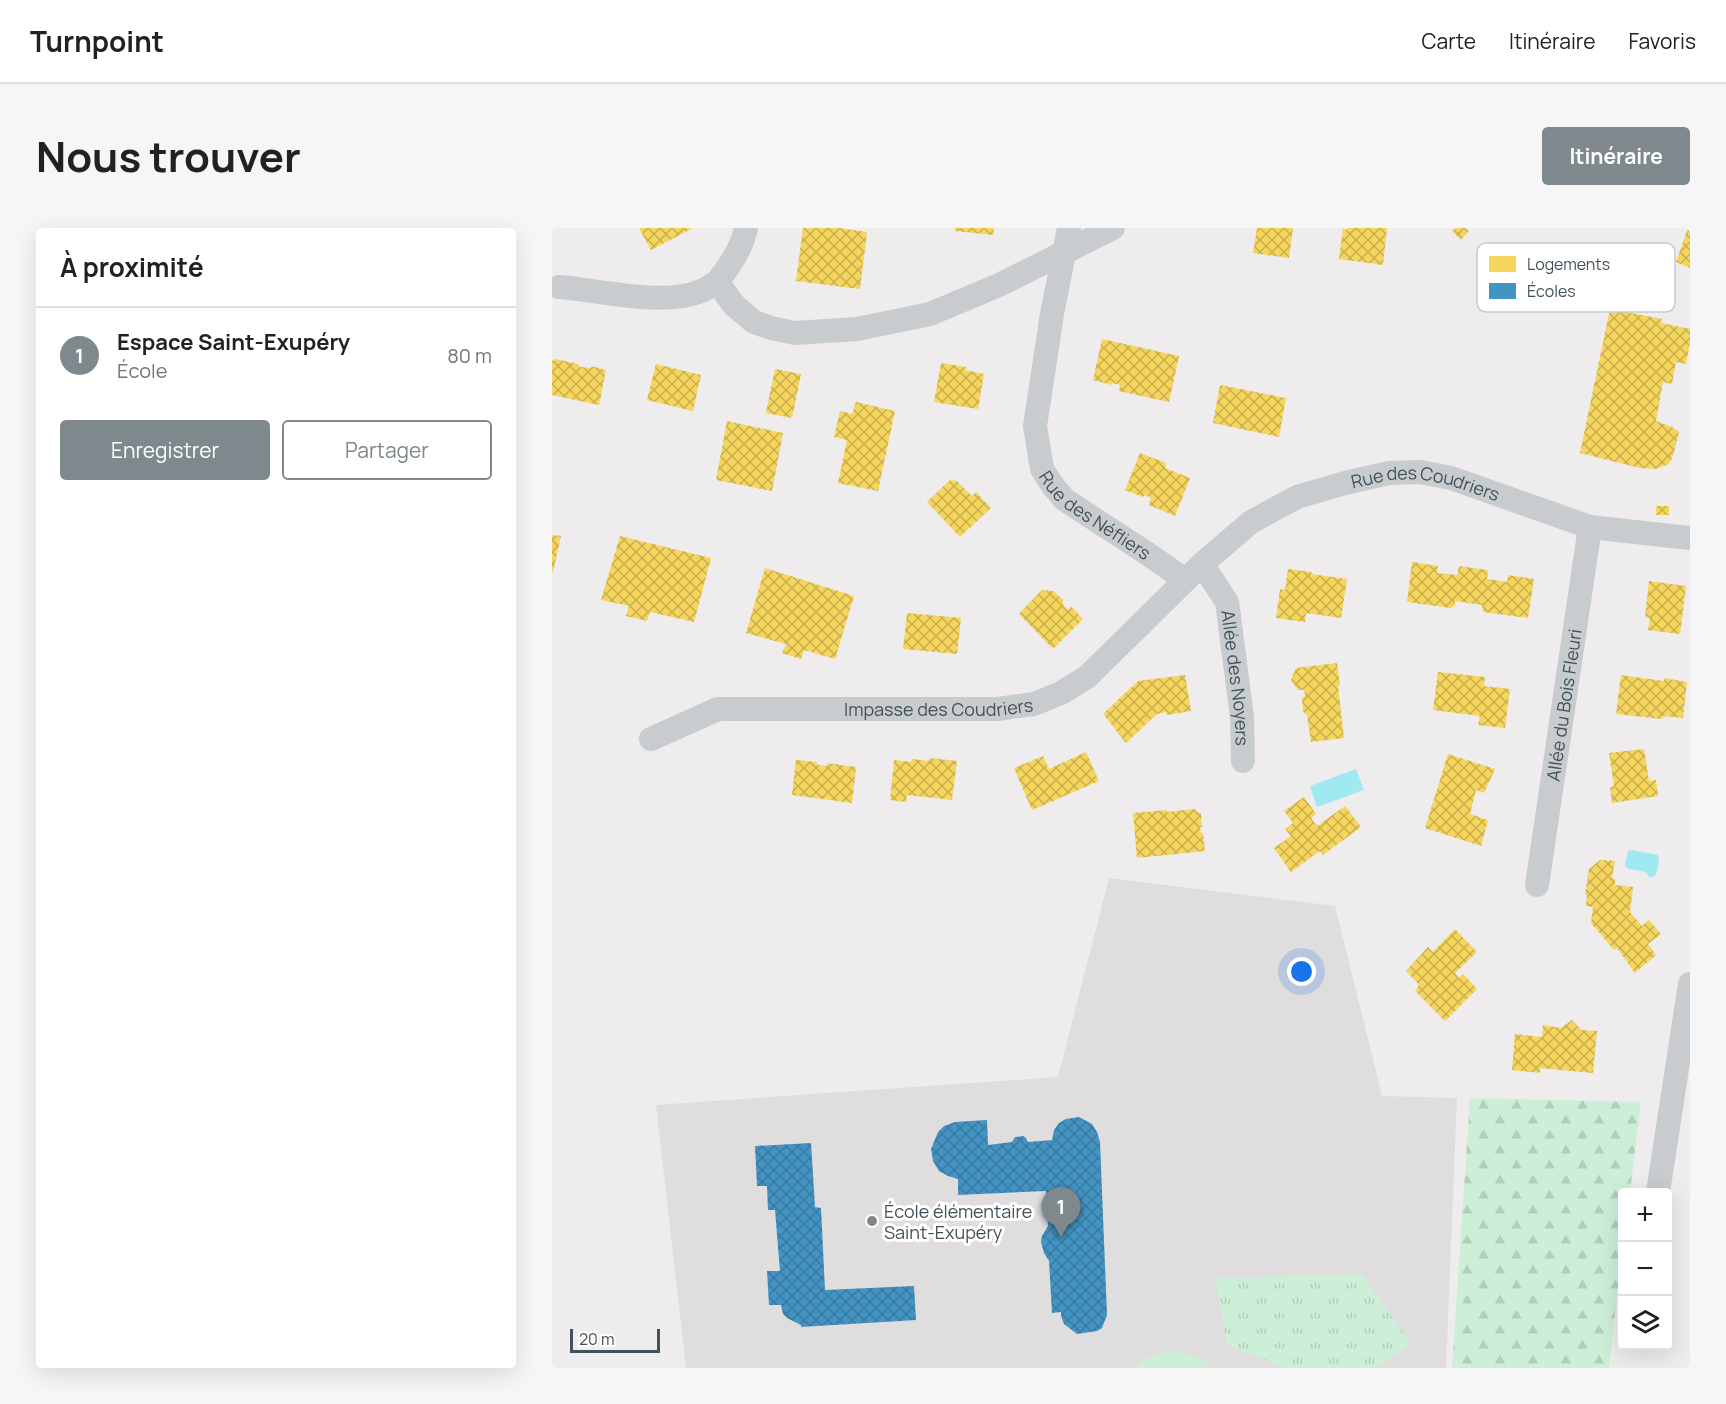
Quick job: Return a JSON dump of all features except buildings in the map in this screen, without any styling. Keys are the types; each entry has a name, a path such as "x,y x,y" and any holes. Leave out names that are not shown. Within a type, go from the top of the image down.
{"street":[{"path":"554,286 662,299 686,296 702,291 717,282 731,265 746,228"},
{"name":"Rue des Néfliers","path":"1069,228 1035,426 1042,469 1065,500 1148,554 1193,572"},
{"path":"717,282 734,305 754,322 771,328 795,333 857,329 930,314 999,285 1113,228"},
{"name":"Rue des Coudriers","path":"1193,572 1251,522 1297,497 1389,473 1420,472 1452,478 1590,527 1690,538"},
{"name":"Allée du Bois Fleuri","path":"1537,885 1590,527"},
{"name":"Impasse des Coudriers","path":"651,739 718,709 998,709 1034,704 1061,693 1087,677 1193,572"},
{"name":"Allée des Noyers","path":"1193,572 1227,602 1242,717 1243,761"},
{"path":"1659,1188 1690,984"}],"shaded area":[{"path":"1109,878 1335,906 1382,1096 1457,1098 1446,1368 686,1368 656,1105 1058,1077"}],"green space":[{"path":"1470,1098 1641,1102 1630,1188 1618,1188 1618,1288 1609,1368 1452,1368"},
{"path":"1362,1274 1411,1344 1377,1368 1285,1368 1227,1345 1215,1278"},
{"path":"1174,1350 1201,1358 1213,1368 1132,1368 1144,1359"}],"water":[{"path":"1356,769 1364,790 1317,807 1310,786"},
{"path":"1628,851 1658,855 1659,864 1655,876 1649,877 1646,872 1625,866"}],"place":[{"name":"École élémentaire Saint-Exupéry","path":"872,1221"},
{"name":"Espace Saint-Exupéry","path":"1061,1237"}]}
